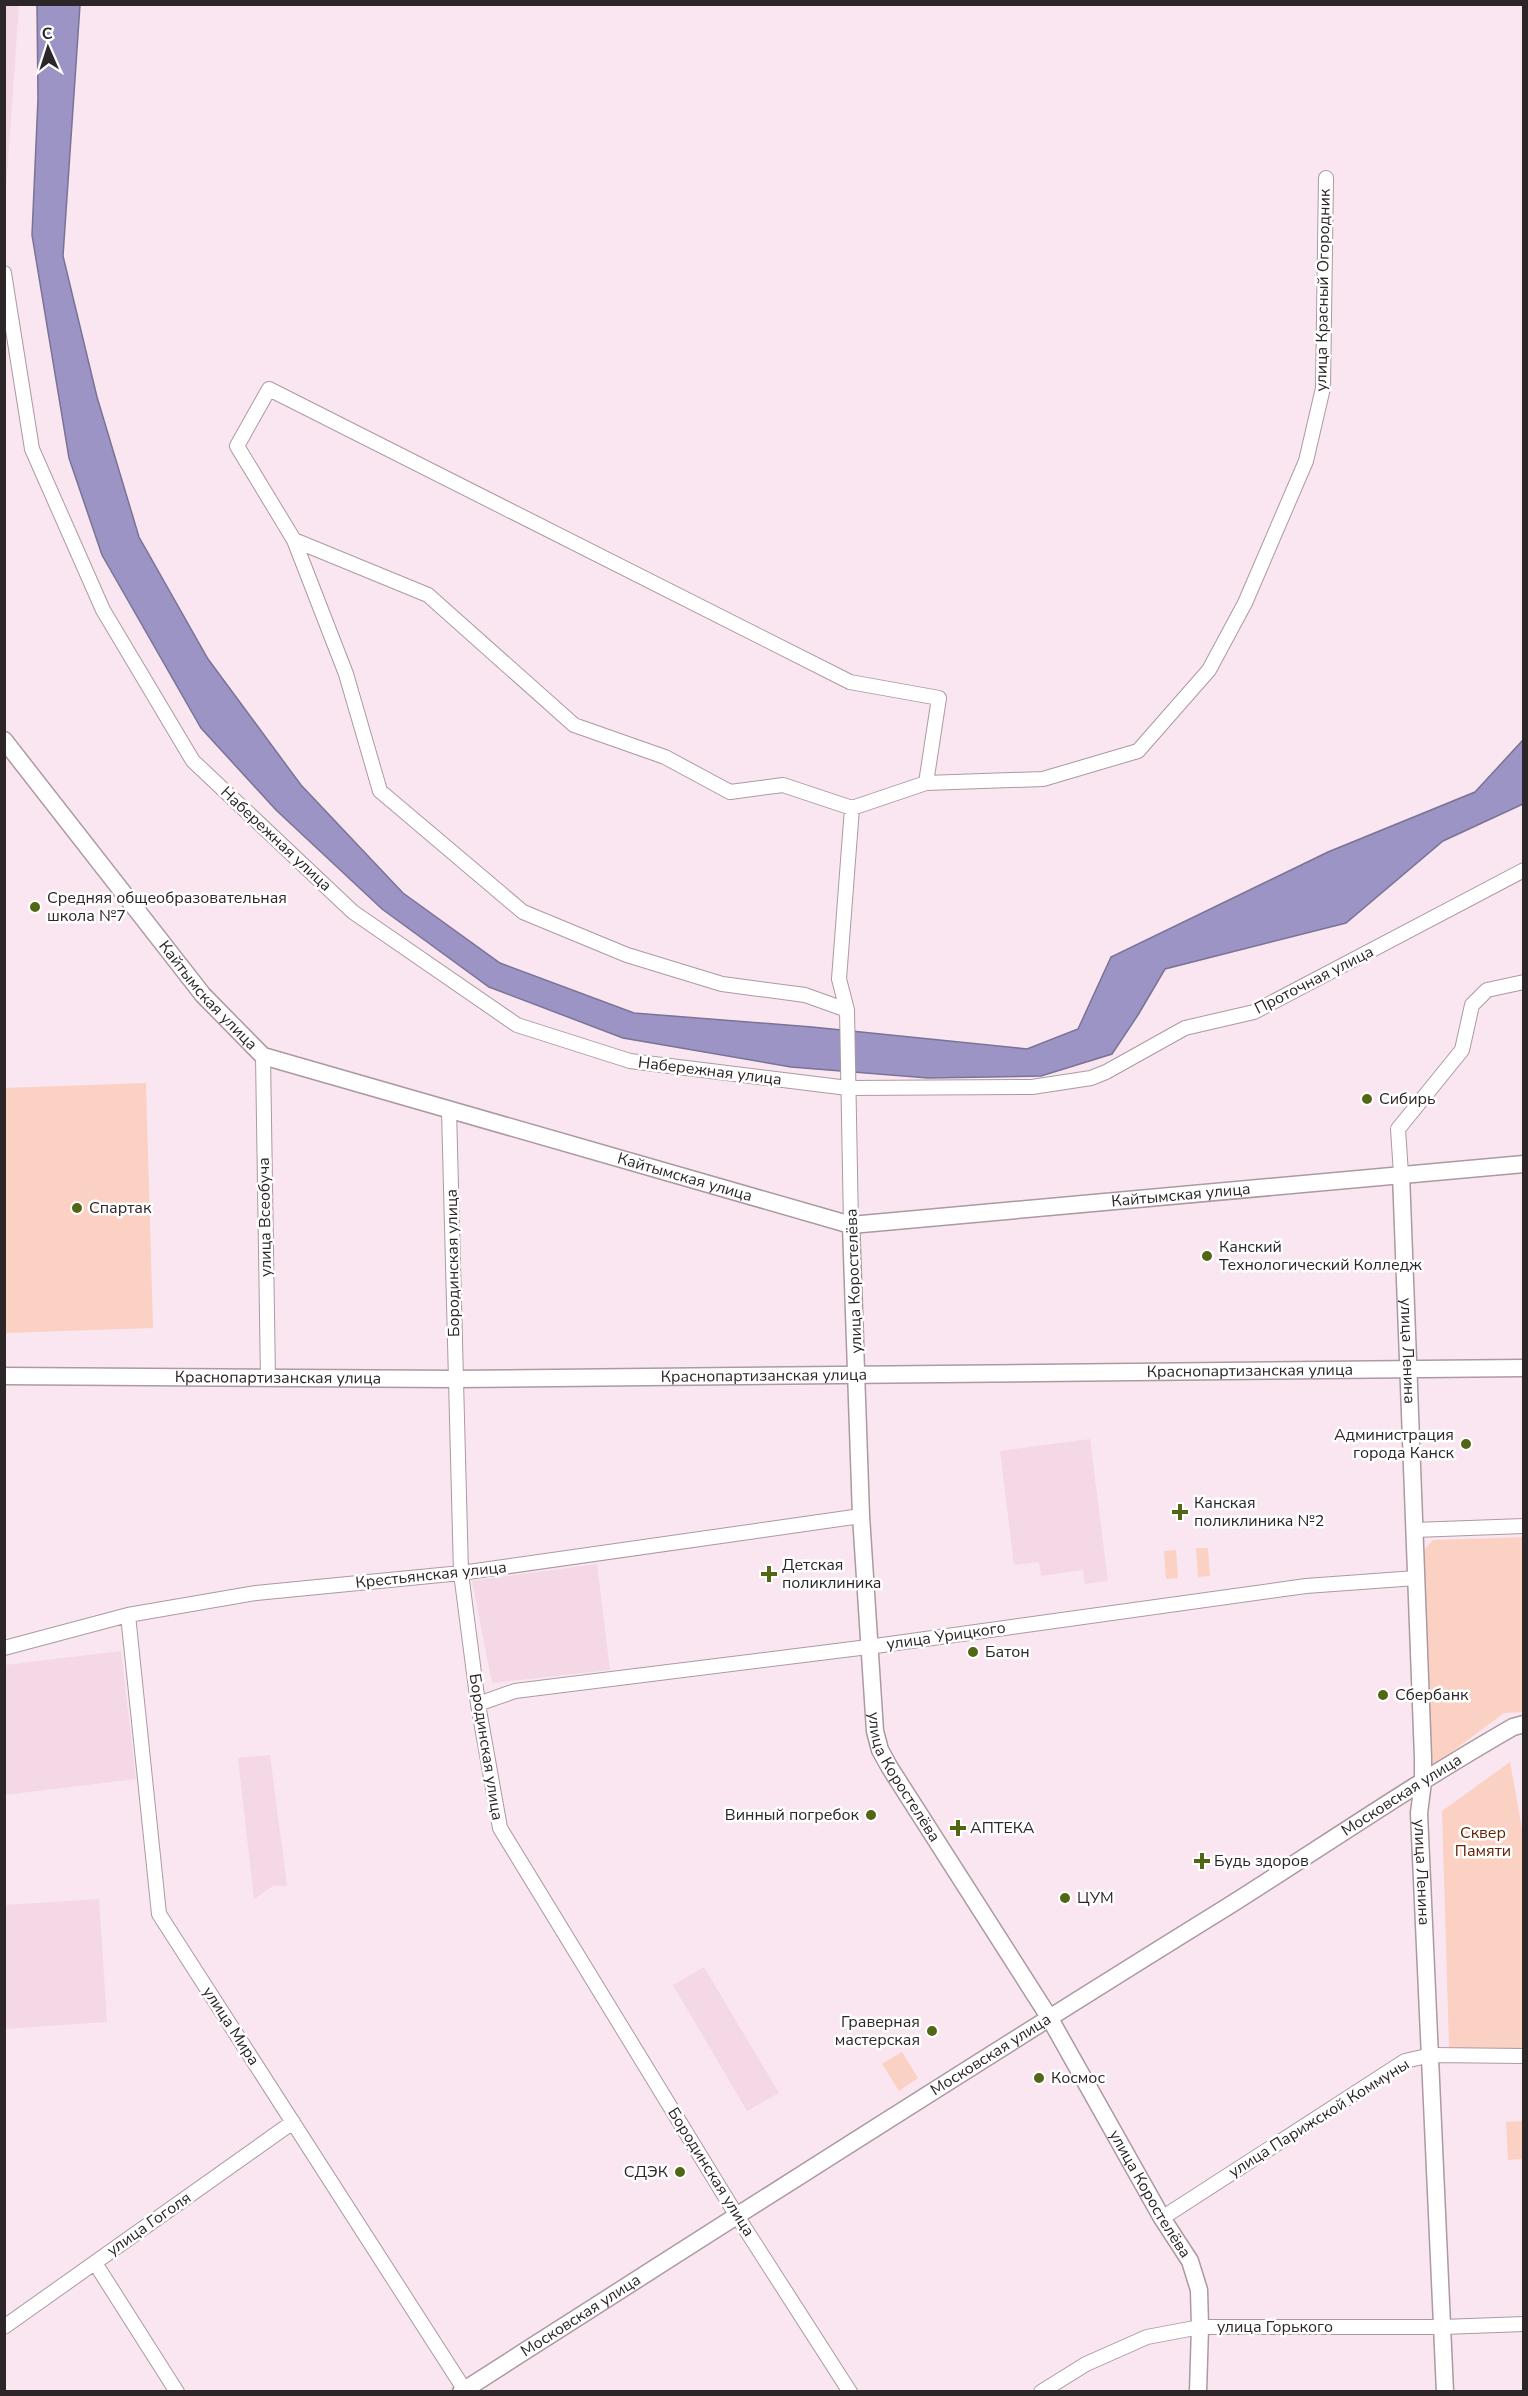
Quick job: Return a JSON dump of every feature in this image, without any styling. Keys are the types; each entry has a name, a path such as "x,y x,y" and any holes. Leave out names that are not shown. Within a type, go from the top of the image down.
{"street":[{"name":"улица Красный Огородник","path":"852,808 926,783 1043,779 1138,751 1209,670 1245,603 1306,461 1323,388 1326,178"},
{"name":"Набережная улица","path":"4,273 32,449 103,610 193,761 353,912 517,1025 630,1060 848,1088"},
{"path":"847,1010 805,995 722,984 627,955 523,912 380,791 346,674 294,540 237,446 269,389 850,682 939,698 926,783"},
{"path":"294,540 428,595 574,724 664,757 730,792 783,785 852,808"},
{"name":"Кайтымская улица","path":"4,740 203,995 263,1056 851,1225 1524,1164"},
{"name":"улица Коростелёва","path":"852,808 839,979 847,1010 851,1225 861,1516 872,1714 880,1750 890,1768 1049,2017 1162,2218 1190,2261 1199,2290 1197,2391"},
{"name":"Проточная улица","path":"848,1088 1032,1087 1091,1078 1185,1028 1254,1012 1524,870"},
{"path":"1401,1174 1398,1129 1462,1050 1472,1005 1487,990 1524,982"},
{"name":"улица Всеобуча","path":"263,1056 268,1379"},
{"name":"Бородинская улица","path":"449,1110 461,1573 478,1704 500,1828 737,2216 850,2391"},
{"name":"улица Ленина","path":"1401,1174 1423,1782 1419,1813 1445,2391"},
{"name":"Краснопартизанская улица","path":"4,1376 455,1379 857,1373 1524,1368"},
{"name":"Крестьянская улица","path":"4,1648 128,1615 256,1593 461,1573 861,1516"},
{"path":"1414,1530 1524,1526"},
{"name":"улица Урицкого","path":"478,1704 515,1691 868,1647 1306,1586 1416,1578"},
{"name":"улица Мира","path":"128,1615 159,1914 464,2391"},
{"name":"Московская улица","path":"464,2391 1454,1761 1513,1727 1524,1724"},
{"name":"улица Парижской Коммуны","path":"1162,2218 1405,2061 1431,2055 1524,2056"},
{"name":"улица Гоголя","path":"4,2326 293,2122"},
{"path":"95,2263 177,2391"},
{"name":"улица Горького","path":"1041,2391 1086,2364 1148,2337 1200,2327 1443,2327 1524,2324"}],"shaded area":[{"path":"4,5 19,5 5,204"},
{"path":"37,5 80,5 63,256 97,397 139,537 208,659 301,785 403,893 500,963 634,1013 812,1027 1027,1049 1078,1029 1111,957 1328,852 1475,792 1523,740 1523,804 1443,841 1346,923 1165,969 1112,1054 1041,1076 928,1078 791,1067 623,1038 489,987 382,909 276,810 201,728 102,555 69,458 32,235 38,99"},
{"path":"1090,1439 1108,1581 1085,1584 1083,1570 1041,1576 1039,1562 1014,1565 1000,1451"},
{"path":"597,1564 610,1670 492,1683 472,1581"},
{"path":"121,1651 136,1779 5,1795 5,1665"},
{"path":"270,1755 287,1886 273,1886 254,1899 238,1758"},
{"path":"99,1899 107,2022 5,2029 5,1905"},
{"path":"704,1967 779,2093 747,2111 673,1985"}],"green space":[{"name":"Спартак","path":"146,1083 153,1328 5,1333 5,1088"},
{"path":"1523,1537 1523,1712 1504,1713 1434,1765 1427,1758 1422,1552 1433,1540"},
{"path":"1196,1548 1208,1548 1210,1576 1198,1577"},
{"path":"1176,1550 1178,1578 1166,1579 1164,1551"},
{"name":"Сквер Памяти","path":"1510,1762 1523,1834 1523,2049 1449,2048 1442,1811"},
{"path":"902,2052 918,2078 899,2091 882,2064"},
{"path":"1523,2121 1523,2159 1508,2160 1506,2122"}],"place":[{"name":"Средняя общеобразовательная школа №7","path":"35,907"},
{"name":"Сибирь","path":"1367,1099"},
{"name":"Спартак","path":"77,1208"},
{"name":"Канский Технологический Колледж","path":"1207,1256"},
{"name":"Администрация города Канск","path":"1466,1444"},
{"name":"Канская поликлиника №2","path":"1180,1512"},
{"name":"Детская поликлиника","path":"769,1574"},
{"name":"Батон","path":"973,1652"},
{"name":"Сбербанк","path":"1383,1695"},
{"name":"Винный погребок","path":"871,1815"},
{"name":"АПТЕКА","path":"958,1828"},
{"name":"Будь здоров","path":"1202,1861"},
{"name":"ЦУМ","path":"1065,1898"},
{"name":"Граверная мастерская","path":"932,2031"},
{"name":"Космос","path":"1039,2078"},
{"name":"СДЭК","path":"680,2172"}]}
